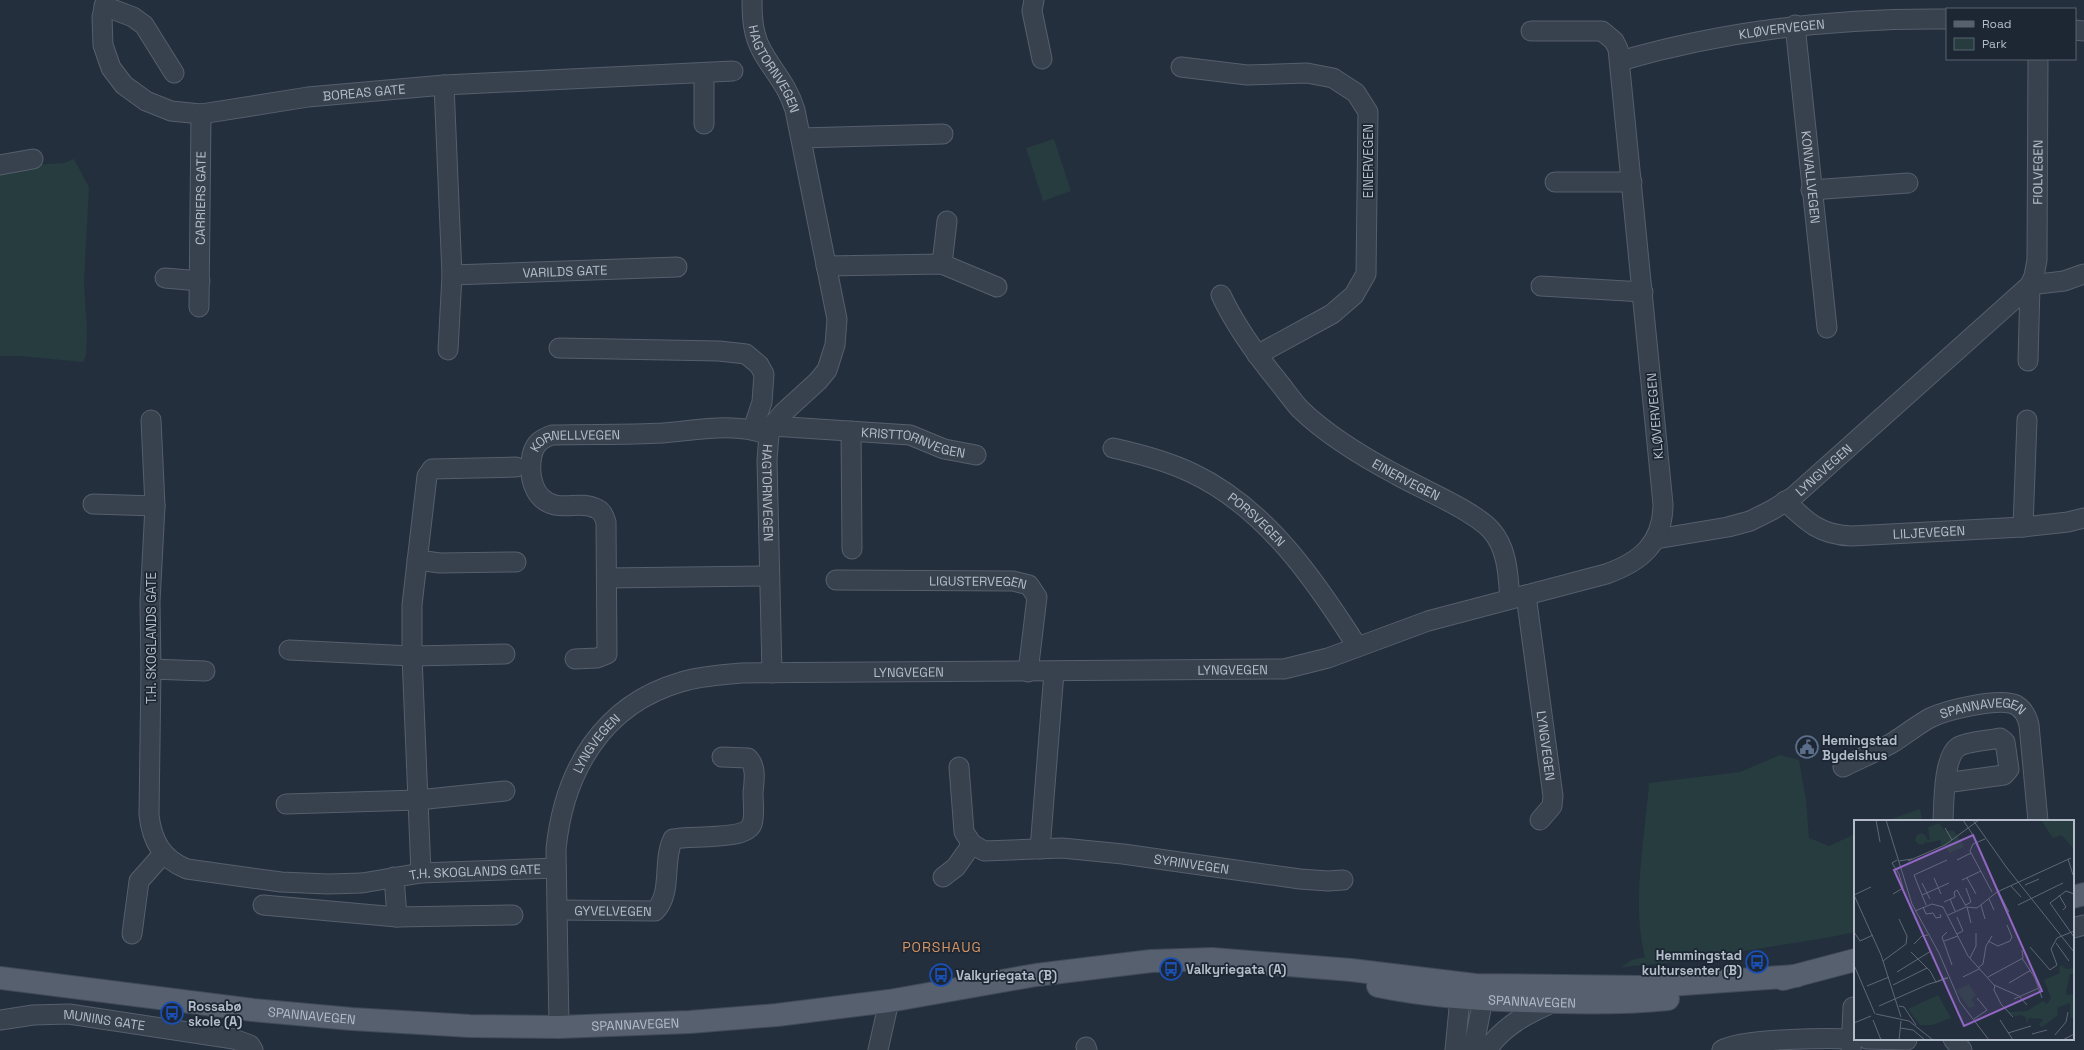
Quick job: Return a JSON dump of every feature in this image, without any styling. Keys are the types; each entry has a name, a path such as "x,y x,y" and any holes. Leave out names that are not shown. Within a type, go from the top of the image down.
{"main road":[{"path":"2074,897 2084,894"},
{"name":"SPANNAVEGEN","path":"0,978 253,1010 352,1019 462,1025 559,1027 690,1022 778,1015 889,1001 1036,975 1151,961 1212,959 1351,970 1472,994 1552,1002 1628,1004 1721,994 1854,960"},
{"name":"SPANNAVEGEN","path":"1472,994 1640,987 1796,976"}],"street":[{"name":"HAGTORNVEGEN","path":"752,0 754,31 758,42 790,94 801,138 837,319 833,352 827,370 818,381 765,430 772,673"},
{"path":"1034,0 1032,11 1042,58"},
{"path":"105,3 144,25 174,73"},
{"name":"BOREAS GATE","path":"105,3 102,17 103,45 111,68 124,85 146,101 171,111 201,114 308,97 444,85 732,71"},
{"name":"KLØVERVEGEN","path":"1620,61 1658,50 1795,25 1910,18 1946,19"},
{"name":"KONVALLVEGEN","path":"1795,25 1811,190 1828,328"},
{"name":"KLØVERVEGEN","path":"1531,31 1602,31 1614,41 1620,61 1663,504 1663,517 1656,539"},
{"name":"FIOLVEGEN","path":"2028,361 2030,285 2034,276 2037,260 2038,60"},
{"name":"EINERVEGEN","path":"1181,68 1247,75 1308,73 1333,78 1356,94 1368,112 1368,252 1366,274 1354,295 1332,314 1257,355"},
{"path":"704,73 704,124"},
{"path":"444,85 452,275 448,350"},
{"name":"CARRIERS GATE","path":"199,307 201,114"},
{"path":"801,138 943,134"},
{"path":"0,165 33,159"},
{"path":"1555,182 1632,182"},
{"path":"1811,190 1908,183"},
{"path":"942,264 947,221"},
{"path":"826,266 942,264 997,287"},
{"name":"VARILDS GATE","path":"452,275 677,267"},
{"path":"2030,285 2064,281 2084,274"},
{"path":"165,278 200,281"},
{"name":"LYNGVEGEN","path":"559,1027 556,868 558,822 565,796 575,772 590,747 608,725 630,706 654,692 682,682 741,673 1054,672 1284,669 1328,658 1428,621 1581,582 1624,568 1638,559 1656,539 1728,527 1750,521 1785,502 1812,481 2030,285"},
{"path":"1541,286 1643,292"},
{"name":"EINERVEGEN","path":"1221,295 1233,320 1257,355 1300,408 1343,444 1367,459 1467,512 1491,530 1499,542 1505,556 1518,597"},
{"path":"559,348 719,351 746,354 759,365 764,374 762,402 765,430"},
{"name":"T.H. SKOGLANDS GATE","path":"151,420 155,506 150,602 151,669 149,815 152,833 163,854 178,866 187,869 281,882 362,883 421,873 556,868"},
{"path":"2023,527 2027,420"},
{"name":"KORNELLVEGEN","path":"575,659 597,658 607,654 606,522 603,514 596,508 588,506 556,506 544,501 536,491 531,476 532,457 535,445 541,439 552,435 662,433 716,428 765,430"},
{"name":"KRISTTORNVEGEN","path":"765,430 851,431 910,435 944,449 976,455"},
{"name":"KRISTTORNVEGEN","path":"851,431 852,549"},
{"name":"PORSVEGEN","path":"1114,448 1144,455 1192,473 1226,492 1251,512 1302,566 1331,604 1357,646"},
{"path":"421,873 412,656 412,605 427,476 432,469 516,467"},
{"name":"LILJEVEGEN","path":"1785,502 1806,522 1834,535 1852,536 2023,527 2068,522 2084,518"},
{"path":"93,504 155,506"},
{"path":"417,560 440,563 516,562"},
{"path":"607,578 769,576"},
{"name":"LIGUSTERVEGEN","path":"836,580 1013,581 1029,585 1037,597 1028,672"},
{"name":"LYNGVEGEN","path":"1518,597 1553,796 1552,806 1540,820"},
{"path":"289,650 412,656 505,654"},
{"path":"151,669 205,671"},
{"path":"1040,849 1054,672"},
{"name":"SPANNAVEGEN","path":"1843,767 1892,742 1930,718 1946,711 1966,706 2005,703 2014,704 2027,716 2029,725 2038,820"},
{"name":"GYVELVEGEN","path":"557,910 655,911 660,905 664,896 669,846 673,839 736,835 747,831 752,824 754,774 752,763 748,758 722,757"},
{"path":"943,878 956,867 972,844 964,832 959,767"},
{"path":"1943,820 1945,783"},
{"path":"286,804 418,800 505,792"},
{"name":"SYRINVEGEN","path":"972,844 984,851 1062,848 1138,856 1300,879 1328,881 1343,880"},
{"path":"132,934 139,881 163,854"},
{"name":"T.H. SKOGLANDS GATE","path":"394,877 397,917"},
{"path":"264,905 397,917 514,916"},
{"path":"2074,928 2084,925"},
{"path":"1455,1050 1472,994"},
{"path":"1472,994 1473,1050"},
{"path":"878,1050 889,1001"},
{"path":"1487,1050 1507,1028 1523,1015 1552,1002"},
{"path":"1853,1008 1854,1019"},
{"name":"MUNINS GATE","path":"0,1020 33,1015 69,1014 234,1039 250,1045 252,1050"},
{"path":"1722,1050 1736,1045 1817,1038 1856,1042 1907,1043"},
{"path":"1954,1040 1962,1050"}],"green space":[{"path":"1054,139 1071,191 1043,201 1026,148"},
{"path":"74,159 89,187 84,283 87,330 86,355 83,362 20,356 0,356 0,167 64,163"},
{"path":"1780,755 1799,760 1806,800 1809,838 1829,846 1854,834 1854,932 1676,962 1621,967 1632,960 1645,957 1641,937 1639,893 1649,783 1740,772"},
{"path":"1920,809 1922,820 1889,820"}],"place":[{"name":"Hemingstad Bydelshus","path":"1807,747"},
{"name":"Hemmingstad kultursenter (B)","path":"1757,962"},
{"name":"Valkyriegata (A)","path":"1171,969"},
{"name":"Valkyriegata (B)","path":"941,975"},
{"name":"Rossabø skole (A)","path":"172,1013"}],"district":[{"name":"PORSHAUG","path":"942,947"}]}
